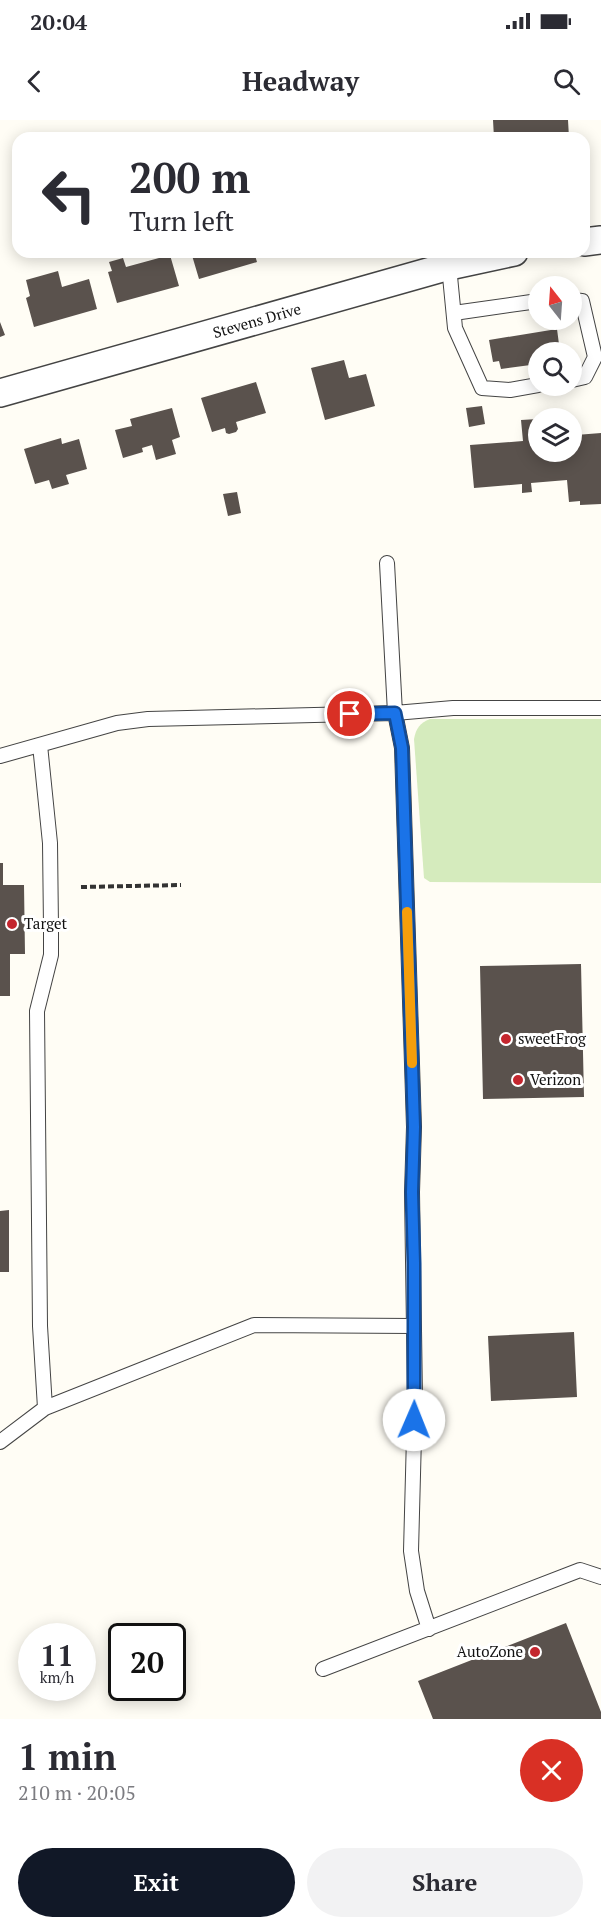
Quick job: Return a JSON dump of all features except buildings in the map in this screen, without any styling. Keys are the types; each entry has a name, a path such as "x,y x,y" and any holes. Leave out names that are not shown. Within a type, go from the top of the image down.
{"street":[{"name":"Stevens Drive","path":"0,393 449,266 486,258"}],"lane":[{"path":"449,266 455,328 482,387 510,390 528,387"},
{"path":"582,301 595,357 585,378 582,378"},
{"path":"454,314 528,303"},
{"path":"387,563 395,713 402,748 414,1127 412,1192 415,1398 411,1551 417,1591 429,1629"},
{"path":"0,756 117,723 148,719 395,713 453,708 601,708"},
{"path":"40,745 50,843 51,927 51,955 37,1011 40,1326 45,1408"},
{"path":"0,1442 45,1408 254,1325 413,1326"},
{"path":"323,1669 580,1570 601,1577"}],"path":[{"path":"81,887 181,885"}],"green space":[{"path":"430,719 601,719 601,883 430,882 424,878 414,739 419,726"}],"slow traffic":[{"path":"407,912 412,1063"}],"place":[{"name":"Target","path":"12,924"},
{"name":"sweetFrog","path":"506,1039"},
{"name":"Verizon","path":"518,1080"},
{"name":"AutoZone","path":"535,1652"}],"route":[{"path":"350,714 395,713 402,748 414,1127 412,1192 414,1420"}]}
